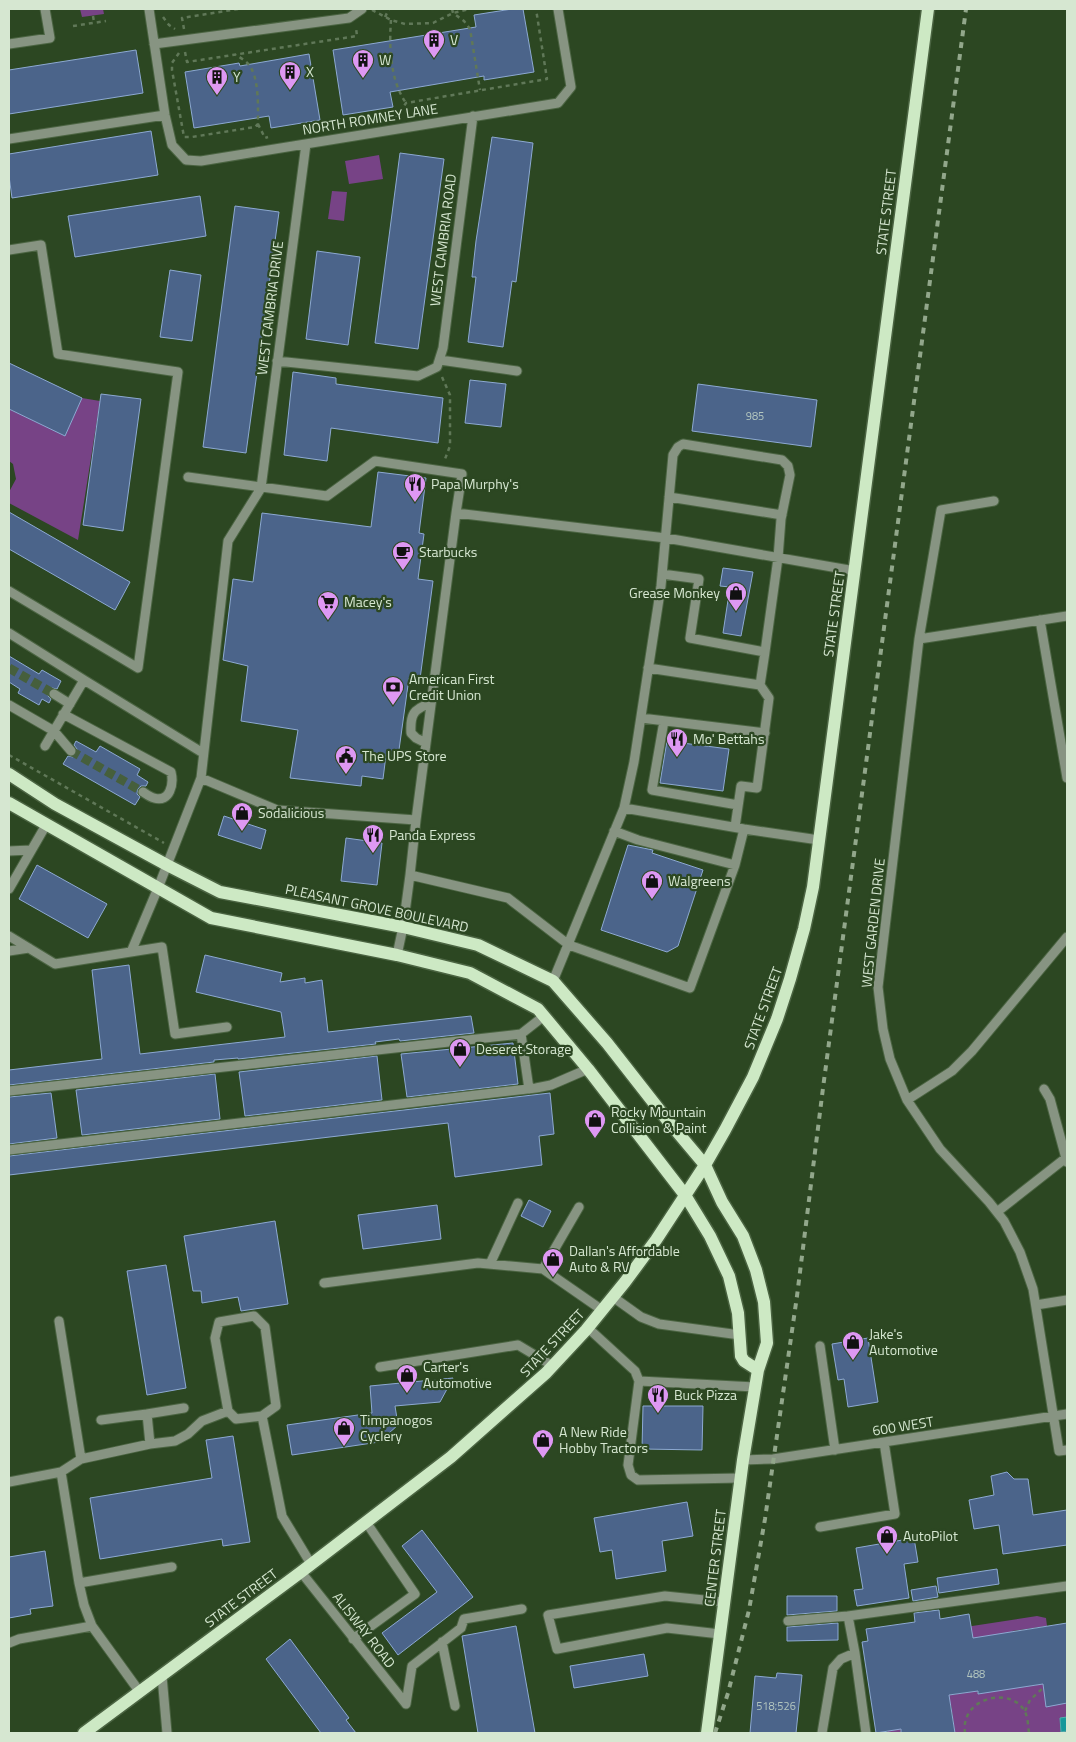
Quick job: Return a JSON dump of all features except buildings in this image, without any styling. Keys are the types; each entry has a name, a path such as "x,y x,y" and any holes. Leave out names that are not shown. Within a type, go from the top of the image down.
{"main road":[{"name":"STATE STREET","path":"84,1733 306,1568 451,1456 553,1366 588,1328 656,1240 705,1165 753,1076 777,1019 790,979 813,887 928,9"},
{"name":"PLEASANT GROVE BOULEVARD","path":"9,774 55,804 220,892 403,927 478,945 553,981 607,1043 678,1134 705,1165"},
{"path":"9,803 211,918 398,955 470,973 538,1008 588,1069 685,1195 710,1236 729,1276 738,1312 741,1356 744,1361 758,1370 767,1343 764,1302 756,1270 744,1236 722,1202 705,1165"},
{"name":"CENTER STREET","path":"707,1733 740,1478 758,1370"}],"street":[{"path":"9,44 50,38 45,9"},
{"path":"9,139 165,115 150,9"},
{"path":"154,44 349,18 362,9"},
{"name":"NORTH ROMNEY LANE","path":"165,115 172,146 186,160 201,161 558,103 571,87 558,9"},
{"name":"WEST CAMBRIA ROAD","path":"438,363 444,338 474,116"},
{"name":"WEST CAMBRIA DRIVE","path":"261,488 306,144"},
{"path":"9,250 41,245 58,354 178,372 138,668 9,592"},
{"path":"277,361 418,376 438,363 517,371"},
{"path":"410,875 508,898 568,945 690,988 735,865 740,828 738,805 741,786 757,788 769,698 760,685 778,558 782,515 790,475 788,466 782,460 683,444 678,447 673,455 662,574 634,762 624,808 614,831 568,945 553,981"},
{"path":"188,476 261,488 328,496 375,461 462,474 398,955"},
{"path":"131,952 201,778 228,541 261,488"},
{"path":"669,497 782,515"},
{"name":"WEST GARDEN DRIVE","path":"994,501 941,510 919,639 878,986 890,1059 906,1100 940,1150 1004,1220 1020,1252 1033,1289 1055,1416 1059,1451 1067,1450"},
{"path":"456,513 666,538 855,571"},
{"path":"662,574 699,579 690,638 765,652"},
{"path":"919,639 1067,616"},
{"path":"1040,620 1067,778"},
{"path":"9,633 203,753"},
{"path":"648,668 760,685"},
{"path":"44,746 84,680"},
{"path":"54,694 70,704"},
{"path":"426,743 411,733 410,721 412,714 416,710 431,703"},
{"path":"9,705 54,731 70,751"},
{"path":"63,714 171,772 173,781 169,794 164,798 156,799 143,792"},
{"path":"640,718 765,733"},
{"path":"664,721 652,790 738,805"},
{"path":"201,778 277,810 416,820"},
{"path":"624,808 819,840"},
{"path":"9,889 46,825"},
{"path":"614,831 638,840 735,865"},
{"path":"9,851 31,850"},
{"path":"9,936 55,964 162,947 175,1034 227,1027"},
{"path":"906,1100 952,1071 972,1052 1067,937"},
{"path":"9,951 29,948"},
{"path":"9,1092 521,1034 544,1016"},
{"path":"521,1034 529,1089"},
{"path":"9,1150 529,1089 551,1085 588,1069"},
{"path":"997,1212 1067,1159 1050,1099 1044,1089"},
{"path":"490,1264 518,1203"},
{"path":"543,1269 579,1207"},
{"path":"324,1283 478,1263 543,1269 602,1310"},
{"path":"613,1297 641,1316 659,1324 740,1335"},
{"path":"1036,1305 1067,1300"},
{"path":"254,1316 265,1327 276,1406 262,1416 236,1419 228,1411 215,1338 219,1322 254,1316"},
{"path":"59,1321 81,1460"},
{"path":"588,1328 635,1371 639,1381 628,1466 631,1476 638,1480 740,1478"},
{"path":"380,1367 518,1345 553,1366"},
{"path":"820,1346 835,1450"},
{"path":"639,1381 754,1387"},
{"path":"101,1420 184,1408"},
{"path":"9,1482 61,1472 81,1460 150,1444 175,1441 188,1434 202,1421 228,1411"},
{"path":"147,1414 150,1444"},
{"name":"600 WEST","path":"743,1460 773,1460 1067,1414"},
{"name":"ALISWAY ROAD","path":"262,1416 282,1516 306,1568 353,1639 406,1704 412,1666 442,1642"},
{"path":"820,1527 895,1514 884,1442"},
{"path":"61,1472 84,1605 92,1626 139,1692"},
{"path":"353,1639 415,1594 366,1522"},
{"path":"79,1583 172,1567"},
{"path":"788,1620 848,1616 1067,1586"},
{"path":"720,1634 667,1628 557,1649 548,1615 665,1596 724,1602"},
{"path":"455,1706 442,1642 460,1628 464,1619 522,1609"},
{"path":"848,1616 866,1733"},
{"path":"9,1643 20,1639 92,1626"},
{"path":"822,1733 833,1668 841,1659 855,1653"},
{"path":"162,1676 167,1733"}],"path":[{"path":"162,12 164,20 179,30 184,29 182,18 238,9"},
{"path":"370,9 391,20 405,24 433,23 453,13 470,9"},
{"path":"385,17 389,9"},
{"path":"452,9 453,13 464,21 470,29 480,90"},
{"path":"386,118 398,115 406,103 547,79 536,9"},
{"path":"93,16 94,22"},
{"path":"258,124 237,130 184,137 172,70 172,63 175,57 185,50 187,62 356,36 355,23 349,18"},
{"path":"391,20 390,52 400,95 406,103"},
{"path":"73,26 106,21"},
{"path":"236,55 251,67 254,74 258,104 258,124 265,138 274,136"},
{"path":"438,363 450,395 450,446 443,471"},
{"path":"9,756 148,834"},
{"path":"1025,1711 1030,1700 1043,1688"},
{"path":"965,1733 966,1719 970,1709 979,1702 994,1697 1007,1699 1018,1704 1025,1711 1029,1733"}],"shaded area":[{"path":"80,9 103,9 104,14 82,17"},
{"path":"379,155 383,179 349,184 345,161"},
{"path":"332,191 347,192 344,221 328,219"},
{"path":"82,398 100,401 78,540 9,503 9,492 16,479 13,464 9,461 9,409 65,435"},
{"path":"1037,1616 1046,1618 1047,1626 1012,1631 1013,1638 899,1719 901,1733 888,1733 874,1641"},
{"path":"1029,1679 1030,1686 1043,1684 1047,1705 1067,1702 1067,1733 955,1733 951,1705 944,1696 970,1692 977,1687 978,1694"}],"water":[{"path":"1067,1717 1067,1731 1061,1732 1060,1718"}],"tunnel":[{"path":"9,668 54,694"},
{"path":"71,751 143,792"}],"railway":[{"path":"715,1733 728,1693 749,1610 765,1519 797,1296 966,9"}],"place":[{"name":"V","path":"434,59"},
{"name":"W","path":"363,79"},
{"name":"X","path":"290,91"},
{"name":"Y","path":"217,96"},
{"name":"Papa Murphy's","path":"415,503"},
{"name":"Starbucks","path":"403,571"},
{"name":"Grease Monkey","path":"736,612"},
{"name":"Macey's","path":"328,621"},
{"name":"American First Credit Union","path":"393,706"},
{"name":"Mo' Bettahs","path":"677,758"},
{"name":"The UPS Store","path":"346,775"},
{"name":"Sodalicious","path":"242,832"},
{"name":"Panda Express","path":"373,854"},
{"name":"Walgreens","path":"652,900"},
{"name":"Deseret Storage","path":"460,1068"},
{"name":"Rocky Mountain Collision & Paint","path":"595,1139"},
{"name":"Dallan's Affordable Auto & RV","path":"553,1278"},
{"name":"Jake's Automotive","path":"853,1361"},
{"name":"Carter's Automotive","path":"407,1394"},
{"name":"Buck Pizza","path":"658,1414"},
{"name":"Timpanogos Cyclery","path":"344,1447"},
{"name":"A New Ride Hobby Tractors","path":"543,1459"},
{"name":"AutoPilot","path":"887,1555"}]}
